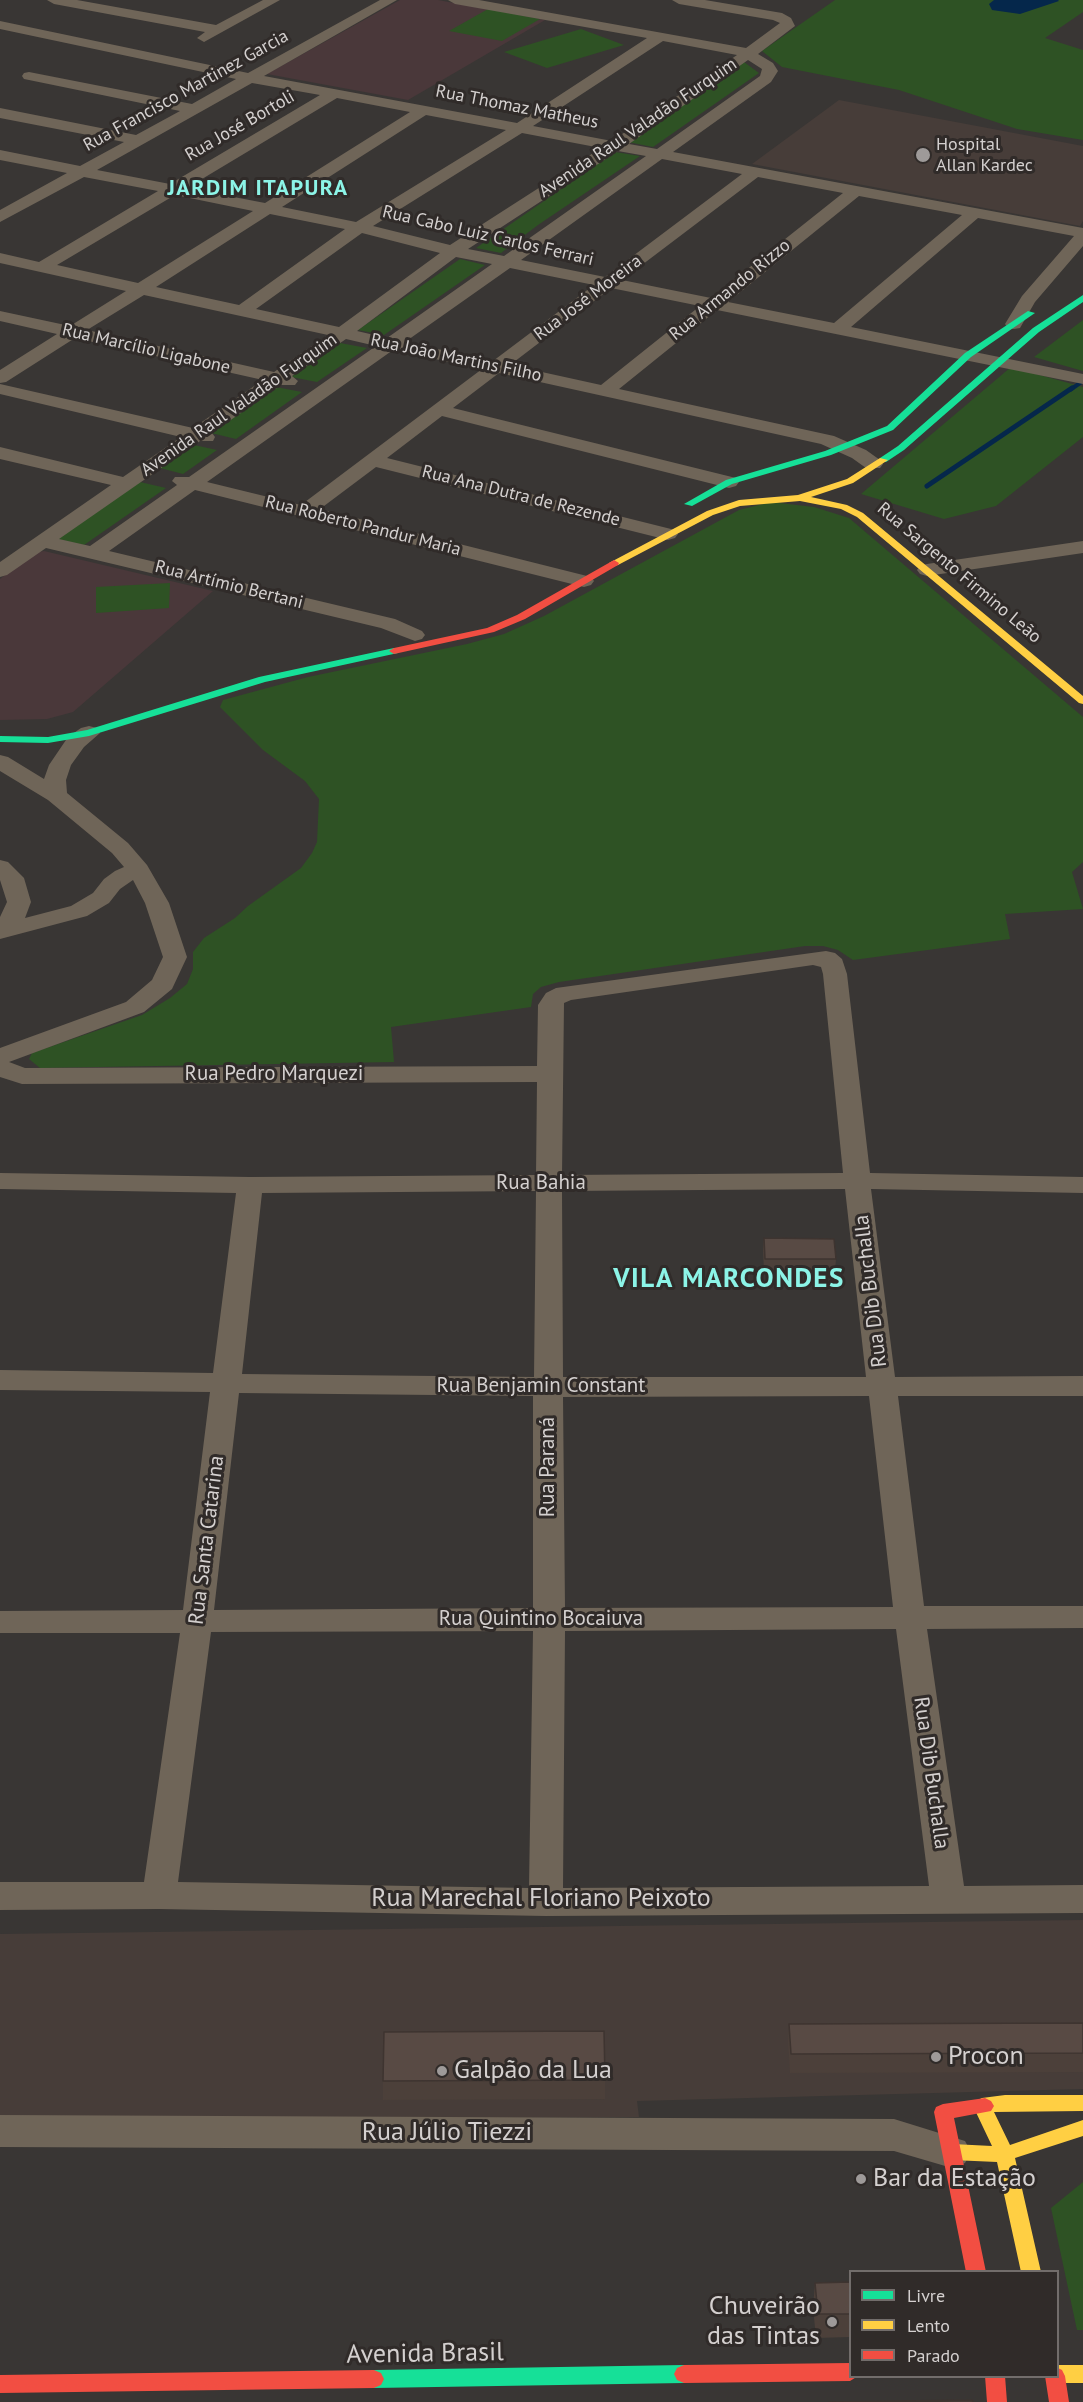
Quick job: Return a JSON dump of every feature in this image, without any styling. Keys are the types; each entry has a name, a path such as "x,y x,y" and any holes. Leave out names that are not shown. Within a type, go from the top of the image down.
{"main road":[{"path":"1064,294 1083,282"},
{"path":"672,520 710,513 740,503 799,498 850,481 901,448 1036,330 1083,298"},
{"path":"0,726 27,729 93,727 260,668 487,619 627,555 672,520 729,482 833,446 881,433 968,355 1044,306"},
{"path":"1014,324 1036,330"},
{"path":"729,482 799,498"},
{"name":"Rua Sargento Firmino Leão","path":"799,498 844,507 860,515 1083,701"},
{"path":"0,739 48,740 263,679 490,630 521,617 648,528"},
{"name":"Rua Júlio Tiezzi","path":"943,2112 1005,2103 1083,2103"},
{"path":"982,2106 1005,2154 1031,2270"},
{"path":"943,2112 976,2270"},
{"path":"1005,2154 1083,2128"},
{"name":"Rua Júlio Tiezzi","path":"952,2152 1005,2154"},
{"name":"Avenida Brasil","path":"4,2390 486,2390 849,2372"},
{"path":"1059,2375 1083,2374"},
{"path":"995,2378 997,2402"},
{"path":"1056,2378 1059,2402"}],"street":[{"path":"54,0 218,30"},
{"path":"165,58 270,0"},
{"name":"Rua Francisco Martinez Garcia","path":"4,211 139,140 390,0"},
{"path":"455,0 735,49 748,54 788,26 786,21 777,16 680,0"},
{"name":"Rua Thomaz Matheus","path":"0,25 86,41 251,78 1083,234"},
{"path":"242,311 359,226 520,128 660,36"},
{"name":"Avenida Raul Valadão Furquim","path":"0,571 344,333 453,251 615,146 748,54 768,66 771,71 766,79 95,552"},
{"path":"29,76 195,109"},
{"name":"Rua José Bortoli","path":"42,267 171,188 335,93"},
{"path":"1,379 424,110"},
{"path":"0,113 139,140"},
{"name":"Rua Cabo Luiz Carlos Ferrari","path":"0,155 359,226 453,251 1083,379"},
{"name":"Rua José Moreira","path":"305,511 755,172"},
{"name":"Rua Armando Rizzo","path":"606,390 856,190"},
{"path":"838,329 975,213"},
{"path":"1014,324 1028,300 1083,234"},
{"name":"Rua João Martins Filho","path":"0,258 807,435 873,464"},
{"name":"Rua Marcílio Ligabone","path":"0,316 326,390"},
{"path":"1,379 195,435 245,447"},
{"path":"439,410 729,482"},
{"path":"0,453 125,483"},
{"name":"Rua Ana Dutra de Rezende","path":"373,460 648,528 672,520"},
{"name":"Rua Roberto Pandur Maria","path":"143,471 575,579"},
{"name":"Rua Artímio Bertani","path":"42,541 388,623 415,635"},
{"path":"927,570 1083,547"},
{"path":"56,795 55,780 60,765 76,742 93,727"},
{"path":"0,762 56,795 107,835 139,870 157,903 175,957 163,984 135,1007 0,1057"},
{"path":"0,867 12,878 19,902 14,917 0,931"},
{"path":"0,931 79,911 101,898 112,884 123,876 139,870"},
{"name":"Rua Dib Buchalla","path":"555,998 565,993 813,958 826,958 833,964 910,1618 948,1898"},
{"name":"Rua Paraná","path":"546,1902 549,1619 549,1074 550,1005 555,998"},
{"name":"Rua Pedro Marquezi","path":"0,1068 22,1076 549,1074"},
{"name":"Rua Bahia","path":"0,1181 250,1185 857,1181 1083,1185"},
{"name":"Rua Santa Catarina","path":"159,1895 197,1621 250,1185"},
{"name":"Rua Benjamin Constant","path":"0,1380 548,1387 1083,1386"},
{"name":"Rua Quintino Bocaiuva","path":"0,1622 1083,1617"},
{"name":"Rua Marechal Floriano Peixoto","path":"0,1896 159,1895 546,1902 1083,1899"},
{"name":"Rua Júlio Tiezzi","path":"894,2135 943,2112"},
{"name":"Rua Júlio Tiezzi","path":"0,2132 894,2135 952,2152"}],"shaded area":[{"path":"400,0 438,0 545,20 408,100 267,74"},
{"name":"Hospital Allan Kardec","path":"839,100 1083,146 1083,221 1080,226 752,164"},
{"path":"44,551 213,591 73,712 47,719 0,720 0,579 34,553"},
{"path":"1083,1920 1083,2089 637,2101 639,2117 0,2120 0,1934"}],"green space":[{"path":"835,0 1083,0 1083,12 1045,38 1083,50 1083,140 1017,129 899,90 782,67 762,51"},
{"path":"488,9 540,19 502,41 449,31"},
{"path":"581,29 624,45 547,68 504,52"},
{"path":"744,62 759,73 653,147 628,142"},
{"path":"615,152 640,156 501,253 476,248"},
{"path":"460,259 485,265 384,335 358,330"},
{"path":"1083,320 1083,371 1034,357"},
{"path":"340,343 367,348 317,382 291,377"},
{"path":"1011,367 1083,387 1083,437 996,506 944,519 861,494"},
{"path":"276,387 302,392 236,439 211,433"},
{"path":"194,445 217,450 183,474 160,468"},
{"path":"140,482 166,488 84,545 58,539"},
{"path":"771,502 814,507 849,518 1083,717 1083,862 1072,872 1083,909 1005,914 1010,939 853,960 838,950 823,946 805,946 559,982 541,987 533,994 531,1007 391,1027 394,1062 40,1068 29,1059 32,1053 142,1015 170,998 187,984 193,969 193,952 204,938 235,918 301,868 312,853 317,842 319,799 305,781 263,750 220,707 223,700 308,677 467,644 504,634 544,616 739,510"},
{"path":"170,583 169,608 96,613 96,587"},
{"path":"1083,2182 1083,2330 1077,2330 1051,2208"}],"water":[{"path":"994,0 1059,1 1020,14 992,10 989,4"}],"building":[{"path":"764,1238 834,1239 836,1259 765,1259"},
{"path":"1083,2023 1083,2053 791,2054 789,2024"},
{"path":"604,2031 605,2080 383,2081 384,2032"},
{"path":"849,2282 849,2314 818,2314 815,2283"},
{"path":"972,2400 973,2402 829,2402"}],"waterway":[{"path":"1070,390 1083,381"},
{"path":"927,486 1072,388"}],"traffic: fast":[{"path":"883,460 901,448 1036,330 1083,298"},
{"path":"689,504 729,482 828,453 890,428 968,355 1031,313"},
{"path":"0,739 48,740 89,733 263,679 394,651"},
{"path":"374,2379 684,2374"}],"traffic: slow":[{"path":"614,563 710,513 739,503 799,498 850,481 883,460"},
{"path":"801,498 844,507 860,515 1083,701"},
{"path":"985,2106 1005,2103 1083,2103"},
{"path":"982,2106 1005,2154 1031,2270"},
{"path":"952,2152 1005,2154 1083,2128"},
{"path":"1059,2374 1083,2374"}],"traffic: jam":[{"path":"394,651 490,630 521,617 614,563"},
{"path":"976,2270 943,2112 985,2106"},
{"path":"684,2374 849,2372"},
{"path":"995,2378 997,2402"},
{"path":"1055,2378 1059,2402"},
{"path":"0,2384 374,2379"}],"place":[{"name":"Hospital Allan Kardec","path":"923,155"},
{"name":"Procon","path":"936,2057"},
{"name":"Galpão da Lua","path":"442,2071"},
{"name":"Bar da Estação","path":"861,2179"},
{"name":"Chuveirão das Tintas","path":"832,2322"}],"district":[{"name":"JARDIM ITAPURA","path":"258,189"},
{"name":"VILA MARCONDES","path":"729,1279"}]}
